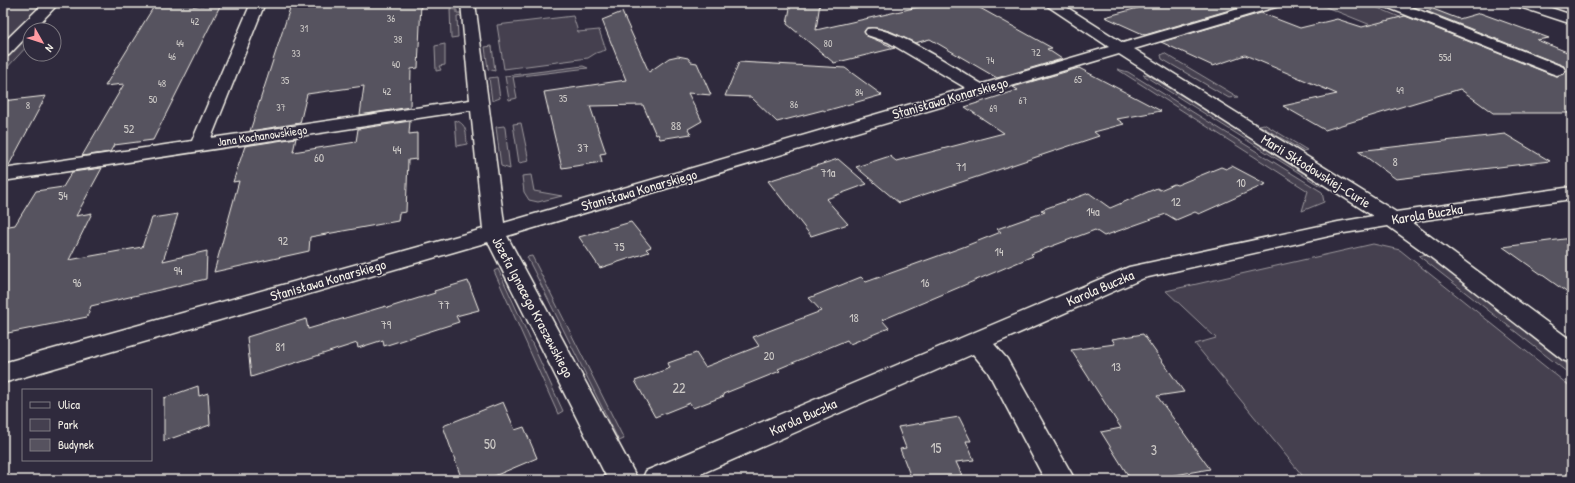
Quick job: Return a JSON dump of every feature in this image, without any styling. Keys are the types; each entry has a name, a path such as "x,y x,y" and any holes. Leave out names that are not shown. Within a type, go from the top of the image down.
{"street":[{"path":"3,52 52,3"},
{"name":"Jana Kochanowskiego","path":"199,145 258,3"},
{"name":"Józefa Ignacego Kraszewskiego","path":"468,3 494,233 623,480"},
{"name":"Marii Skłodowskiej-Curie","path":"1050,3 1119,48 1392,219 1432,247 1572,354"},
{"name":"Stanisława Konarskiego","path":"3,373 494,233 1274,3"},
{"path":"1389,3 1557,70"},
{"path":"1522,3 1572,20"},
{"path":"872,32 894,39 979,89"},
{"name":"Jana Kochanowskiego","path":"199,145 479,104"},
{"path":"3,175 199,145"},
{"name":"Karola Buczka","path":"657,480 1137,272 1338,228 1447,210 1572,194"},
{"path":"976,341 998,366 1060,480"}],"green space":[{"path":"3,3 49,3 30,22 22,22 22,30 3,49"},
{"path":"1316,3 1366,3 1446,36 1418,44"},
{"path":"450,9 457,10 457,13 461,13 462,16 457,17 458,37 451,38"},
{"path":"573,16 578,32 599,30 606,50 596,53 588,58 504,69 497,25"},
{"path":"22,41 22,52 3,72 3,58"},
{"path":"445,44 445,65 439,66 441,70 436,71 435,46"},
{"path":"492,46 495,71 488,69 485,47"},
{"path":"1164,53 1238,97 1229,98 1162,59 1161,55"},
{"path":"583,66 588,68 513,77 517,98 509,100 505,76"},
{"path":"1117,69 1128,72 1322,192 1324,202 1302,211 1308,191"},
{"path":"1147,74 1325,185 1320,186 1143,75"},
{"path":"497,77 500,98 492,101 489,78"},
{"path":"455,120 464,126 467,144 457,146"},
{"path":"521,123 529,161 519,163 513,124"},
{"path":"1264,124 1307,150 1303,151 1259,125"},
{"path":"504,126 510,169 501,166 496,127"},
{"path":"531,175 534,191 562,196 538,202 529,200 524,192 522,176"},
{"path":"1373,244 1400,250 1572,388 1572,480 1306,480 1195,344 1216,338 1166,291"},
{"path":"1426,254 1572,368 1572,376 1419,256"},
{"path":"532,256 624,439 619,441 527,257"},
{"path":"498,269 563,411 558,414 494,271"}],"building":[{"path":"156,3 195,3 193,6 221,4 153,140 114,145 110,152 82,156 124,84 105,86"},
{"path":"312,3 421,3 418,68 411,69 410,107 360,115 364,86 307,94 300,123 250,131 291,5"},
{"path":"791,3 820,3 816,30 936,3 971,3 1052,48 1047,49 1062,59 997,78 930,39 915,43 892,32 878,28 867,28 864,31 867,36 895,48 834,63 787,24"},
{"path":"1156,3 1236,3 1243,6 1145,35 1105,17"},
{"path":"1433,9 1459,19 1480,13 1549,38 1537,40 1572,54 1572,113 1493,113 1460,89 1325,130 1283,106 1337,94 1245,55 1213,66 1161,42 1261,13 1300,28 1337,19 1362,27 1405,16 1550,74 1557,76 1566,71 1564,66 1426,11"},
{"path":"622,12 649,72 669,58 678,56 688,58 691,62 697,63 711,95 688,93 702,121 688,129 691,134 660,139 658,134 656,135 643,105 590,106 606,153 600,154 602,162 562,168 544,92 626,80 602,20"},
{"path":"739,62 845,68 882,95 825,111 823,110 777,122 751,97 725,96"},
{"path":"1079,68 1161,111 1117,119 1124,124 1094,132 1099,136 899,203 856,167 890,156 896,161 1004,133 965,107 1018,90 1013,87"},
{"path":"46,96 8,167 3,167 3,101"},
{"path":"410,121 409,134 417,133 417,159 408,160 406,212 399,213 398,221 310,237 309,251 214,272 239,181 233,182 245,146 296,138 293,152 356,142 358,129"},
{"path":"1505,134 1550,161 1396,179 1358,151"},
{"path":"838,159 867,184 826,199 848,224 811,236 768,181"},
{"path":"1232,166 1266,184 1199,214 1195,212 1176,220 1166,214 1104,236 1095,230 1031,254 1033,256 882,320 889,328 850,344 847,340 778,369 780,371 723,394 724,396 693,408 690,403 655,417 635,381 670,368 668,363 696,353 705,367 759,346 753,337 821,311 809,298 861,277 866,282 963,247 1001,232 997,229 1045,212 1041,210 1089,193 1110,208 1157,188 1160,190 1174,184 1177,185 1221,167 1226,169"},
{"path":"102,168 76,216 92,213 69,260 142,247 152,218 178,214 163,261 207,251 206,279 91,306 87,317 3,334 3,227 15,225 36,191 63,187 72,172"},
{"path":"631,222 651,247 646,249 649,252 600,268 579,237"},
{"path":"1572,238 1572,296 1503,247"},
{"path":"468,281 479,310 456,316 459,322 384,346 383,340 358,348 357,343 251,377 247,337 306,319 308,329 386,306 387,308 435,293 434,291"},
{"path":"1143,334 1184,392 1157,396 1210,469 1146,480 1131,480 1101,432 1121,428 1071,350 1115,344 1112,339"},
{"path":"198,386 199,396 208,393 210,425 164,441 164,398"},
{"path":"503,402 515,430 524,427 537,458 485,480 462,480 443,426"},
{"path":"959,417 971,441 966,441 974,460 956,462 962,475 933,480 912,480 900,449 906,448 898,427"}]}
